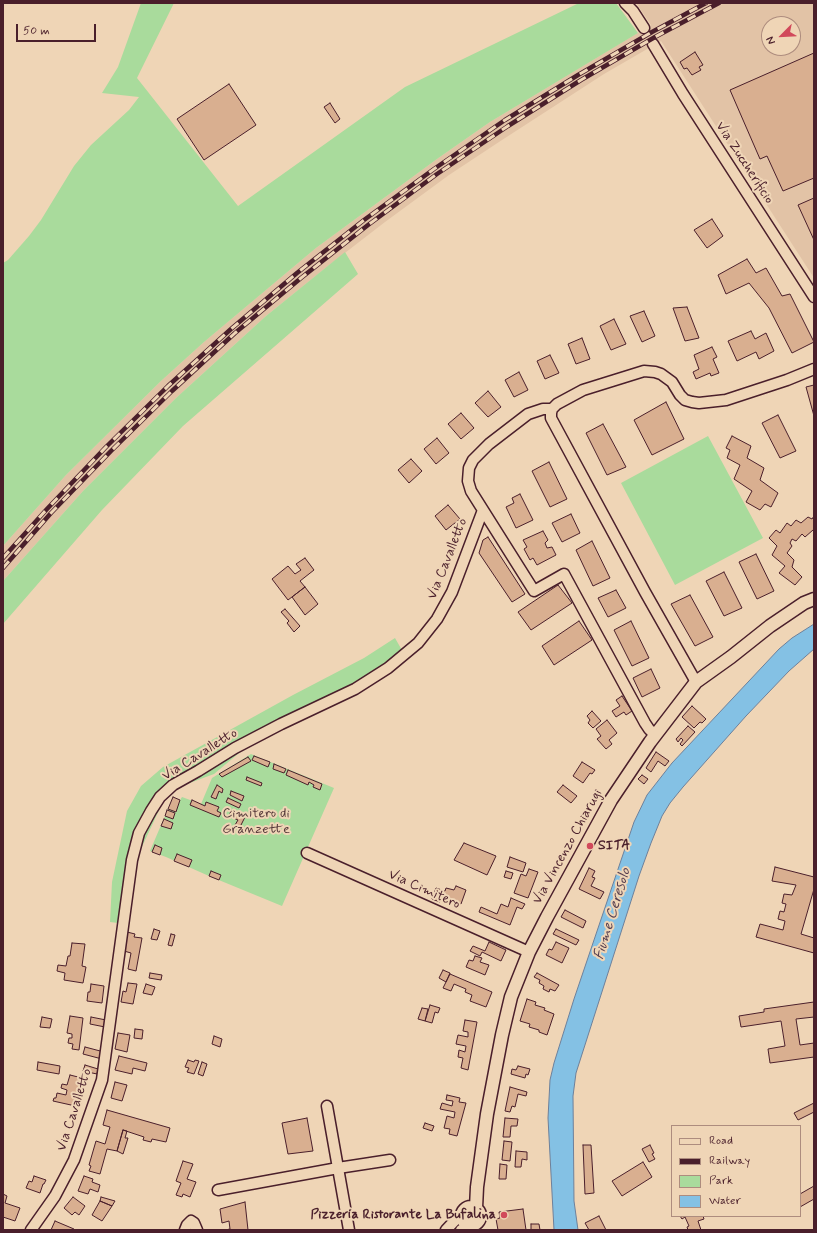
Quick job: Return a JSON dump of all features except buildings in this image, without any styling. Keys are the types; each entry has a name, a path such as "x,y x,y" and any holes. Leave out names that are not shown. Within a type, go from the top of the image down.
{"street":[{"path":"625,3 634,12 644,28"},
{"name":"Via Zuccherificio","path":"653,44 683,94 814,297"},
{"path":"696,682 645,592 552,418 552,409 557,404 584,390 644,371 661,374 672,382 685,400 699,403 726,400 787,380 814,368"},
{"name":"Via Cavalletto","path":"552,409 543,409 528,414 489,444 473,460 469,468 468,481 471,491 534,591 564,574 645,723 655,735"},
{"name":"Via Cavalletto","path":"31,1230 55,1196 74,1160 102,1080 132,860 139,833 151,810 160,797 174,785 235,748 281,724 355,689 388,668 418,643 437,619 452,592 483,510"},
{"name":"Via Vincenzo Chiarugi","path":"469,1209 477,1187 487,1114 510,997 547,917 611,800 655,735 696,682 770,626 804,603 814,599"},
{"name":"Via Cimitero","path":"307,853 530,952"},
{"path":"327,1106 349,1230"},
{"path":"218,1190 390,1160"},
{"path":"469,1209 462,1216 464,1222 473,1228"},
{"path":"446,1230 469,1209"},
{"path":"185,1230 191,1221 194,1222 197,1230"}],"shaded area":[{"path":"636,3 814,3 814,278 661,41 604,74 449,175 385,222 266,316 176,398 83,491 3,581 3,546 66,475 161,381 204,342 316,248 490,122 651,25"}],"green space":[{"path":"141,3 174,3 137,78 238,206 405,87 579,3 616,3 638,33 490,122 316,248 204,342 161,381 66,475 3,546 3,263 8,260 41,220 74,166 91,145 129,110 139,97 102,93 118,67"},
{"path":"345,252 358,274 183,426 102,510 3,624 3,581 83,491 176,398 266,316"},
{"path":"708,436 763,538 675,585 621,483"},
{"path":"395,638 403,652 376,673 256,739 214,774 168,791 140,851 126,924 110,922 112,882 127,811 141,786 163,767 293,695 364,658"},
{"name":"Cimitero di Granzette","path":"251,754 334,788 282,906 150,851 173,797 180,800 182,797 201,804 212,778"}],"water":[{"name":"Fiume Ceresolo","path":"814,624 814,649 789,671 746,716 683,787 662,816 639,876 576,1073 573,1096 574,1201 578,1230 554,1230 548,1118 550,1080 574,999 634,822 647,795 672,763 779,649 792,638"}],"tunnel":[{"path":"644,28 653,44"}],"railway":[{"path":"3,558 106,447 168,386 231,329 297,273 364,220 505,120 578,75 706,3"},
{"path":"3,568 51,513 172,391 235,333 368,225 437,174 508,126 581,80 655,37 719,3"}],"place":[{"name":"SITA","path":"590,846"},
{"name":"Pizzeria Ristorante La Bufalina","path":"504,1215"}]}
